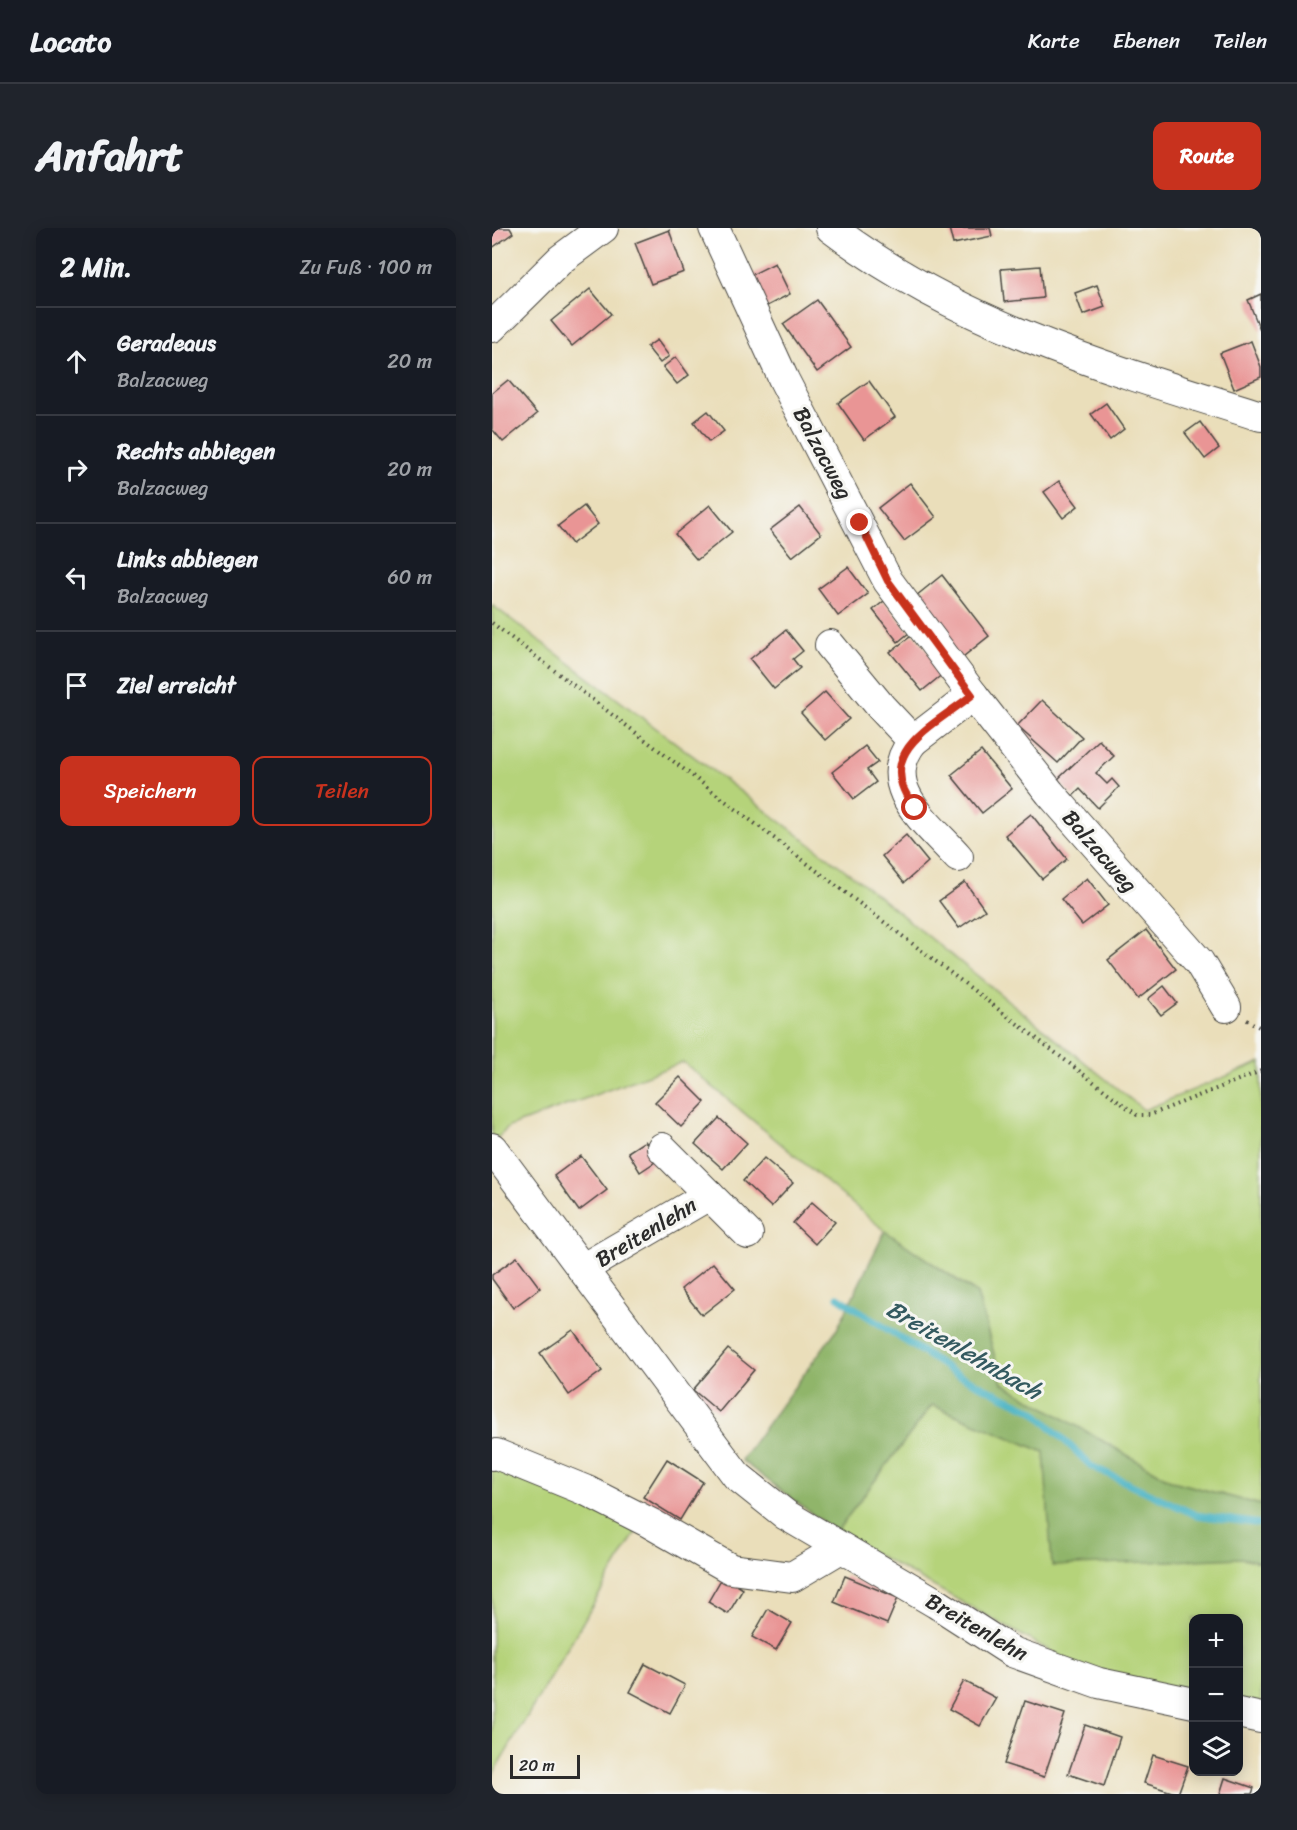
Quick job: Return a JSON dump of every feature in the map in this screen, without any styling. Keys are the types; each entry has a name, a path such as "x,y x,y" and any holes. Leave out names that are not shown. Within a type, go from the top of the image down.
{"street":[{"path":"492,327 561,259 603,228"},
{"name":"Balzacweg","path":"714,228 784,380 888,581 972,695 1100,852 1198,962 1226,1007"},
{"path":"831,228 864,253 965,311 1105,367 1261,416"},
{"path":"830,645 913,741"},
{"path":"958,857 915,808 900,785 901,764 905,751 913,741 972,695"},
{"name":"Breitenlehn","path":"492,1148 737,1476 786,1515 936,1603 1012,1652 1099,1683 1189,1702"},
{"name":"Breitenlehn","path":"662,1148 748,1234"},
{"name":"Breitenlehn","path":"582,1269 709,1195"},
{"path":"492,1455 496,1454 587,1491 650,1522 731,1569 792,1577 839,1548"},
{"path":"1243,1714 1261,1718"}],"path":[{"path":"492,623 1137,1115 1150,1115 1261,1071"}],"green space":[{"path":"492,605 861,882 1144,1110 1261,1062 1261,1505 1172,1481 1002,1383 977,1293 885,1231 683,1062 509,1127 495,1140 492,1135"},
{"path":"885,1231 977,1294 1002,1383 1172,1481 1261,1505 1261,1562 1241,1558 1052,1566 1044,1452 932,1405 836,1532 741,1460 837,1329"},
{"path":"932,1405 1044,1452 1241,1558 1261,1562 1261,1708 1243,1704 1243,1614 1189,1614 1189,1693 1088,1672 836,1532"},
{"path":"492,1443 636,1532 492,1776"}],"building":[{"path":"492,228 510,228 513,233 492,248"},
{"path":"949,228 990,228 992,236 953,244"},
{"path":"669,230 684,272 651,284 635,243"},
{"path":"775,263 790,294 765,307 749,276"},
{"path":"1040,266 1043,298 1004,302 1001,269"},
{"path":"1097,285 1105,307 1083,315 1075,293"},
{"path":"590,289 611,314 572,346 551,321"},
{"path":"1261,294 1261,332 1248,300"},
{"path":"817,300 851,347 817,372 783,324"},
{"path":"657,340 669,356 660,363 647,347"},
{"path":"1251,341 1261,367 1261,377 1234,389 1220,353"},
{"path":"676,357 689,375 677,384 663,367"},
{"path":"508,380 537,414 503,442 492,429 492,393"},
{"path":"869,381 895,417 864,440 838,403"},
{"path":"1106,403 1124,429 1110,440 1091,414"},
{"path":"708,411 724,431 709,442 694,422"},
{"path":"1200,422 1219,448 1205,459 1185,433"},
{"path":"1059,481 1078,506 1063,518 1044,492"},
{"path":"910,483 936,517 904,541 878,508"},
{"path":"710,505 732,532 697,560 675,534"},
{"path":"584,506 598,524 572,544 558,526"},
{"path":"800,507 821,534 792,557 770,530"},
{"path":"848,567 868,594 838,616 818,589"},
{"path":"942,575 989,636 959,660 911,600"},
{"path":"884,601 910,632 898,642 873,610"},
{"path":"786,630 803,651 793,659 800,668 774,689 750,659"},
{"path":"914,634 944,673 922,691 890,652"},
{"path":"825,692 849,719 825,740 801,713"},
{"path":"1042,700 1082,737 1058,763 1017,726"},
{"path":"1099,740 1114,756 1096,773 1107,784 1112,779 1119,787 1098,808 1080,789 1073,796 1057,780"},
{"path":"865,746 878,762 867,770 876,782 854,799 832,772"},
{"path":"981,751 1012,789 982,813 951,775"},
{"path":"1031,814 1067,859 1042,879 1005,835"},
{"path":"906,835 928,862 904,883 882,856"},
{"path":"1087,878 1108,905 1082,925 1061,899"},
{"path":"965,882 985,910 959,928 939,901"},
{"path":"1146,930 1176,969 1138,999 1108,960"},
{"path":"1164,986 1177,1003 1161,1015 1148,999"},
{"path":"680,1077 705,1102 681,1127 655,1102"},
{"path":"719,1118 747,1143 723,1169 695,1144"},
{"path":"645,1141 658,1160 640,1172 628,1152"},
{"path":"581,1156 607,1190 579,1211 554,1176"},
{"path":"764,1158 793,1183 771,1207 743,1181"},
{"path":"812,1202 835,1222 815,1244 793,1223"},
{"path":"517,1257 540,1288 513,1308 492,1279 492,1275"},
{"path":"713,1263 735,1289 702,1315 681,1289"},
{"path":"573,1330 602,1371 569,1395 540,1353"},
{"path":"728,1349 754,1370 719,1412 693,1390"},
{"path":"667,1459 703,1482 680,1520 643,1497"},
{"path":"723,1576 743,1589 728,1614 708,1602"},
{"path":"845,1576 898,1598 887,1624 834,1602"},
{"path":"768,1609 792,1623 776,1650 752,1637"},
{"path":"645,1664 685,1685 670,1713 630,1692"},
{"path":"964,1681 996,1698 980,1726 949,1709"},
{"path":"1025,1701 1065,1714 1044,1777 1004,1764"},
{"path":"1085,1725 1120,1737 1104,1786 1068,1774"},
{"path":"1153,1755 1188,1766 1178,1794 1144,1783"},
{"path":"1225,1778 1254,1788 1252,1794 1220,1794"}],"waterway":[{"name":"Breitenlehnbach","path":"838,1297 956,1374 1034,1411 1091,1466 1196,1515 1261,1524"}],"route":[{"path":"860,523 888,581 972,695 913,741 905,751 898,775 900,785 915,808"}]}
